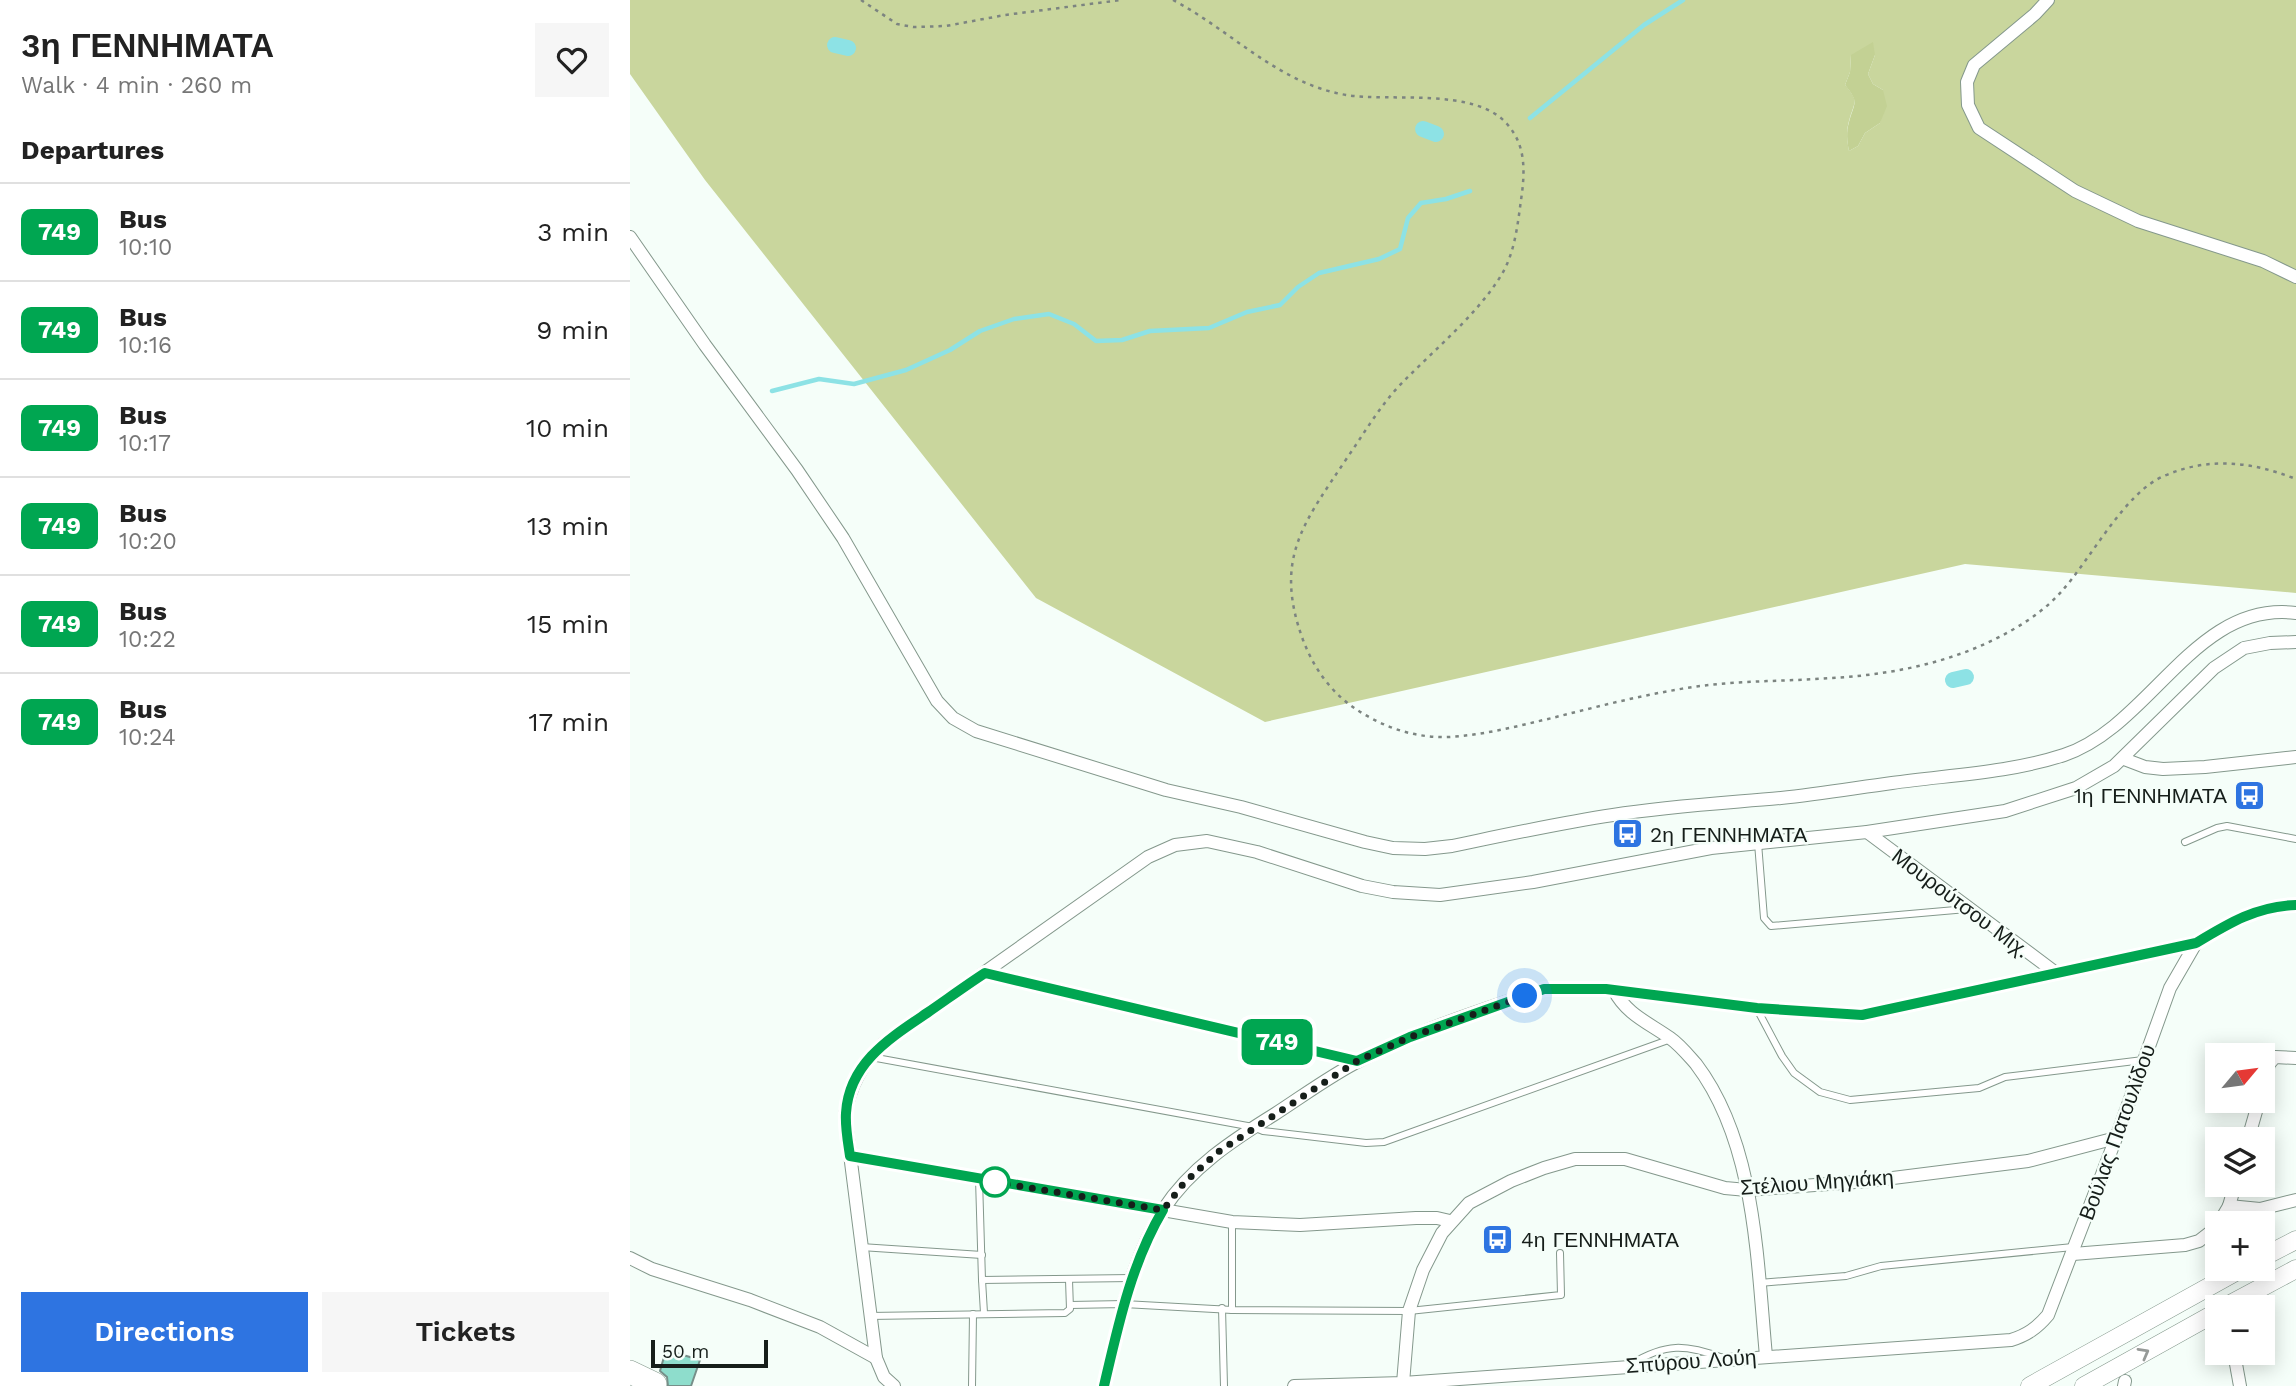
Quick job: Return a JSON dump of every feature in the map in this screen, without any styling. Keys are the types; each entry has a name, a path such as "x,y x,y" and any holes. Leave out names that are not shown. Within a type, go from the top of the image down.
{"highway":[{"path":"630,1372 655,1384"}],"main road":[{"path":"2275,1251 2296,1240"},
{"path":"2247,1295 2296,1269"},
{"path":"2030,1386 2219,1281"},
{"path":"2084,1386 2205,1319"}],"street":[{"path":"2048,0 1975,65 1967,82 1968,105 1979,128 2075,191 2138,221 2263,261 2296,276"},
{"path":"630,237 828,515 930,690 953,718 976,731 1153,786 1254,810 1365,842 1403,848 1452,846 1614,814 1784,797 2036,762 2077,750 2105,734 2204,643 2230,624 2265,614 2296,613"},
{"path":"889,1381 876,1358 869,1316 845,1115 853,1083 869,1057 889,1039 1128,869 1162,849 1188,842 1222,843 1363,886 1393,892 1440,895 1523,884 1711,848 1867,832 2005,811 2076,788 2104,774 2124,759 2222,660 2256,645 2296,642"},
{"path":"2124,759 2145,767 2163,769 2296,757"},
{"name":"Μουρούτσου Μιχ.","path":"1867,832 2056,973"},
{"path":"1104,1386 1124,1304 1143,1249 1163,1210 1197,1170 1253,1127 1357,1061 1410,1037 1544,989 1558,987 1615,990 1757,1008 1862,1015 2196,943 2229,923 2274,906 2296,905"},
{"name":"Βούλας Πατουλίδου","path":"2041,1324 2048,1315 2074,1250 2169,988 2196,943"},
{"path":"985,973 1357,1061"},
{"path":"1615,990 1618,998 1638,1019 1672,1039 1696,1064 1717,1100 1737,1151 1747,1189 1766,1356"},
{"path":"2275,1057 2296,1058"},
{"name":"Στέλιου Μηγιάκη","path":"1403,1383 1409,1311 1423,1270 1442,1233 1469,1203 1530,1172 1575,1159 1625,1159 1725,1188 1747,1189 1869,1181 2028,1161 2116,1138"},
{"path":"850,1156 1232,1222 1300,1226 1416,1218 1450,1221"},
{"path":"2226,1211 2232,1197"},
{"path":"2229,1206 2260,1209 2296,1200"},
{"path":"2074,1250 2185,1245 2205,1234"},
{"path":"630,1258 652,1269 750,1300 820,1327 876,1358"},
{"name":"Σπύρου Λούη","path":"1294,1386 1403,1383 2011,1340 2024,1336 2041,1324"},
{"path":"2236,1365 2240,1386"}],"lane":[{"path":"2185,842 2228,826 2296,839"},
{"path":"1758,844 1764,918 1771,926 1968,908"},
{"path":"1757,1008 1794,1073 1820,1093 1850,1100 1979,1088 2005,1077 2143,1060"},
{"path":"869,1057 1276,1133 1366,1143 1384,1142 1672,1039"},
{"path":"979,1179 984,1313"},
{"path":"1232,1222 1232,1310"},
{"path":"861,1247 982,1255"},
{"path":"1759,1283 1846,1276 1881,1266 2074,1250"},
{"path":"1070,1305 1124,1304 1232,1310 1409,1311 1561,1295 1560,1253"},
{"path":"982,1280 1134,1278"},
{"path":"869,1316 1065,1313 1070,1310 1069,1280"},
{"path":"1222,1308 1224,1386"},
{"path":"972,1386 973,1314"}],"path":[{"path":"861,0 897,24 913,27 946,26 1005,15 1121,0"},
{"path":"1173,0 1287,74 1321,89 1349,95 1460,102 1487,110 1502,118 1513,132 1523,153 1524,176 1518,225 1503,272 1482,300 1397,388 1373,420 1301,530 1293,553 1290,588 1296,619 1309,654 1339,698 1391,728 1441,737 1465,736 1503,730 1678,689 1876,674 1941,659 2004,635 2058,596 2129,503 2151,482 2199,464 2227,462 2269,469 2296,479"}],"green space":[{"path":"630,0 2296,0 2296,593 1965,564 1265,722 1036,598 705,180 630,74","holes":["1851,55 1875,55 1868,74 1873,84 1883,90 1880,123 1865,133 1858,146 1849,151 1847,128 1854,99 1845,85 1850,72"]},
{"path":"1873,42 1875,55 1868,74 1873,84 1883,90 1887,106 1880,123 1865,133 1858,146 1849,151 1847,129 1854,100 1845,85 1850,72 1851,55"}],"building":[{"path":"666,1350 700,1360 691,1386 668,1386 667,1377 660,1371"}],"waterway":[{"path":"1530,118 1644,25 1683,0"},
{"path":"835,45 848,48"},
{"path":"1423,129 1436,134"},
{"path":"772,391 819,379 854,384 906,370 950,350 980,331 1014,319 1049,314 1074,324 1096,341 1122,340 1150,331 1209,328 1247,312 1280,305 1298,287 1319,273 1379,259 1400,249 1408,218 1421,203 1470,191"},
{"path":"1953,680 1966,677"}],"bus line":[{"name":"749","path":"1104,1386 1124,1304 1143,1249 1163,1210 850,1156 845,1115 853,1083 860,1069 883,1044 985,973 1357,1061 1410,1037 1544,989 1606,989 1757,1008 1862,1015 2196,943 2229,923 2274,906 2296,905"}],"place":[{"name":"1η ΓΕΝΝΗΜΑΤΑ","path":"2250,795"},
{"name":"2η ΓΕΝΝΗΜΑΤΑ","path":"1627,834"},
{"name":"4η ΓΕΝΝΗΜΑΤΑ","path":"1498,1239"}],"route":[{"path":"995,1182 1163,1210 1184,1183 1218,1152 1357,1061 1410,1037 1525,996"}]}
